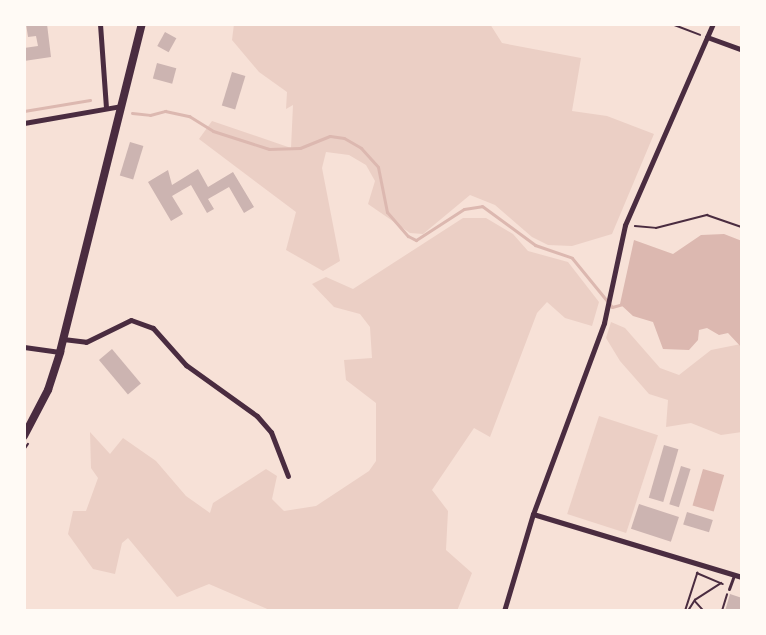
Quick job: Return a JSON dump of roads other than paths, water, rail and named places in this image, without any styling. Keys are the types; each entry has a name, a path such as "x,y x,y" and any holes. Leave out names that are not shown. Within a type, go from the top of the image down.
{"main road":[{"path":"24,436 48,390 60,352 142,24"}],"street":[{"path":"100,24 106,108"},
{"path":"504,611 533,514 606,312 625,225 713,24"},
{"path":"707,38 742,50"},
{"path":"24,123 121,106"},
{"path":"63,339 86,342 131,320 153,328 186,365 257,416 271,432 288,476"},
{"path":"24,347 60,352"},
{"path":"533,514 742,578"}],"lane":[{"path":"729,589 734,575"}],"waterway":[{"path":"24,111 90,100"},
{"path":"132,113 150,115 165,111 189,116 213,131 269,149 300,148 330,136 344,138 361,148 378,167 387,212 408,236 416,240 464,209 482,206 535,245 572,258 612,307 623,304"}]}
